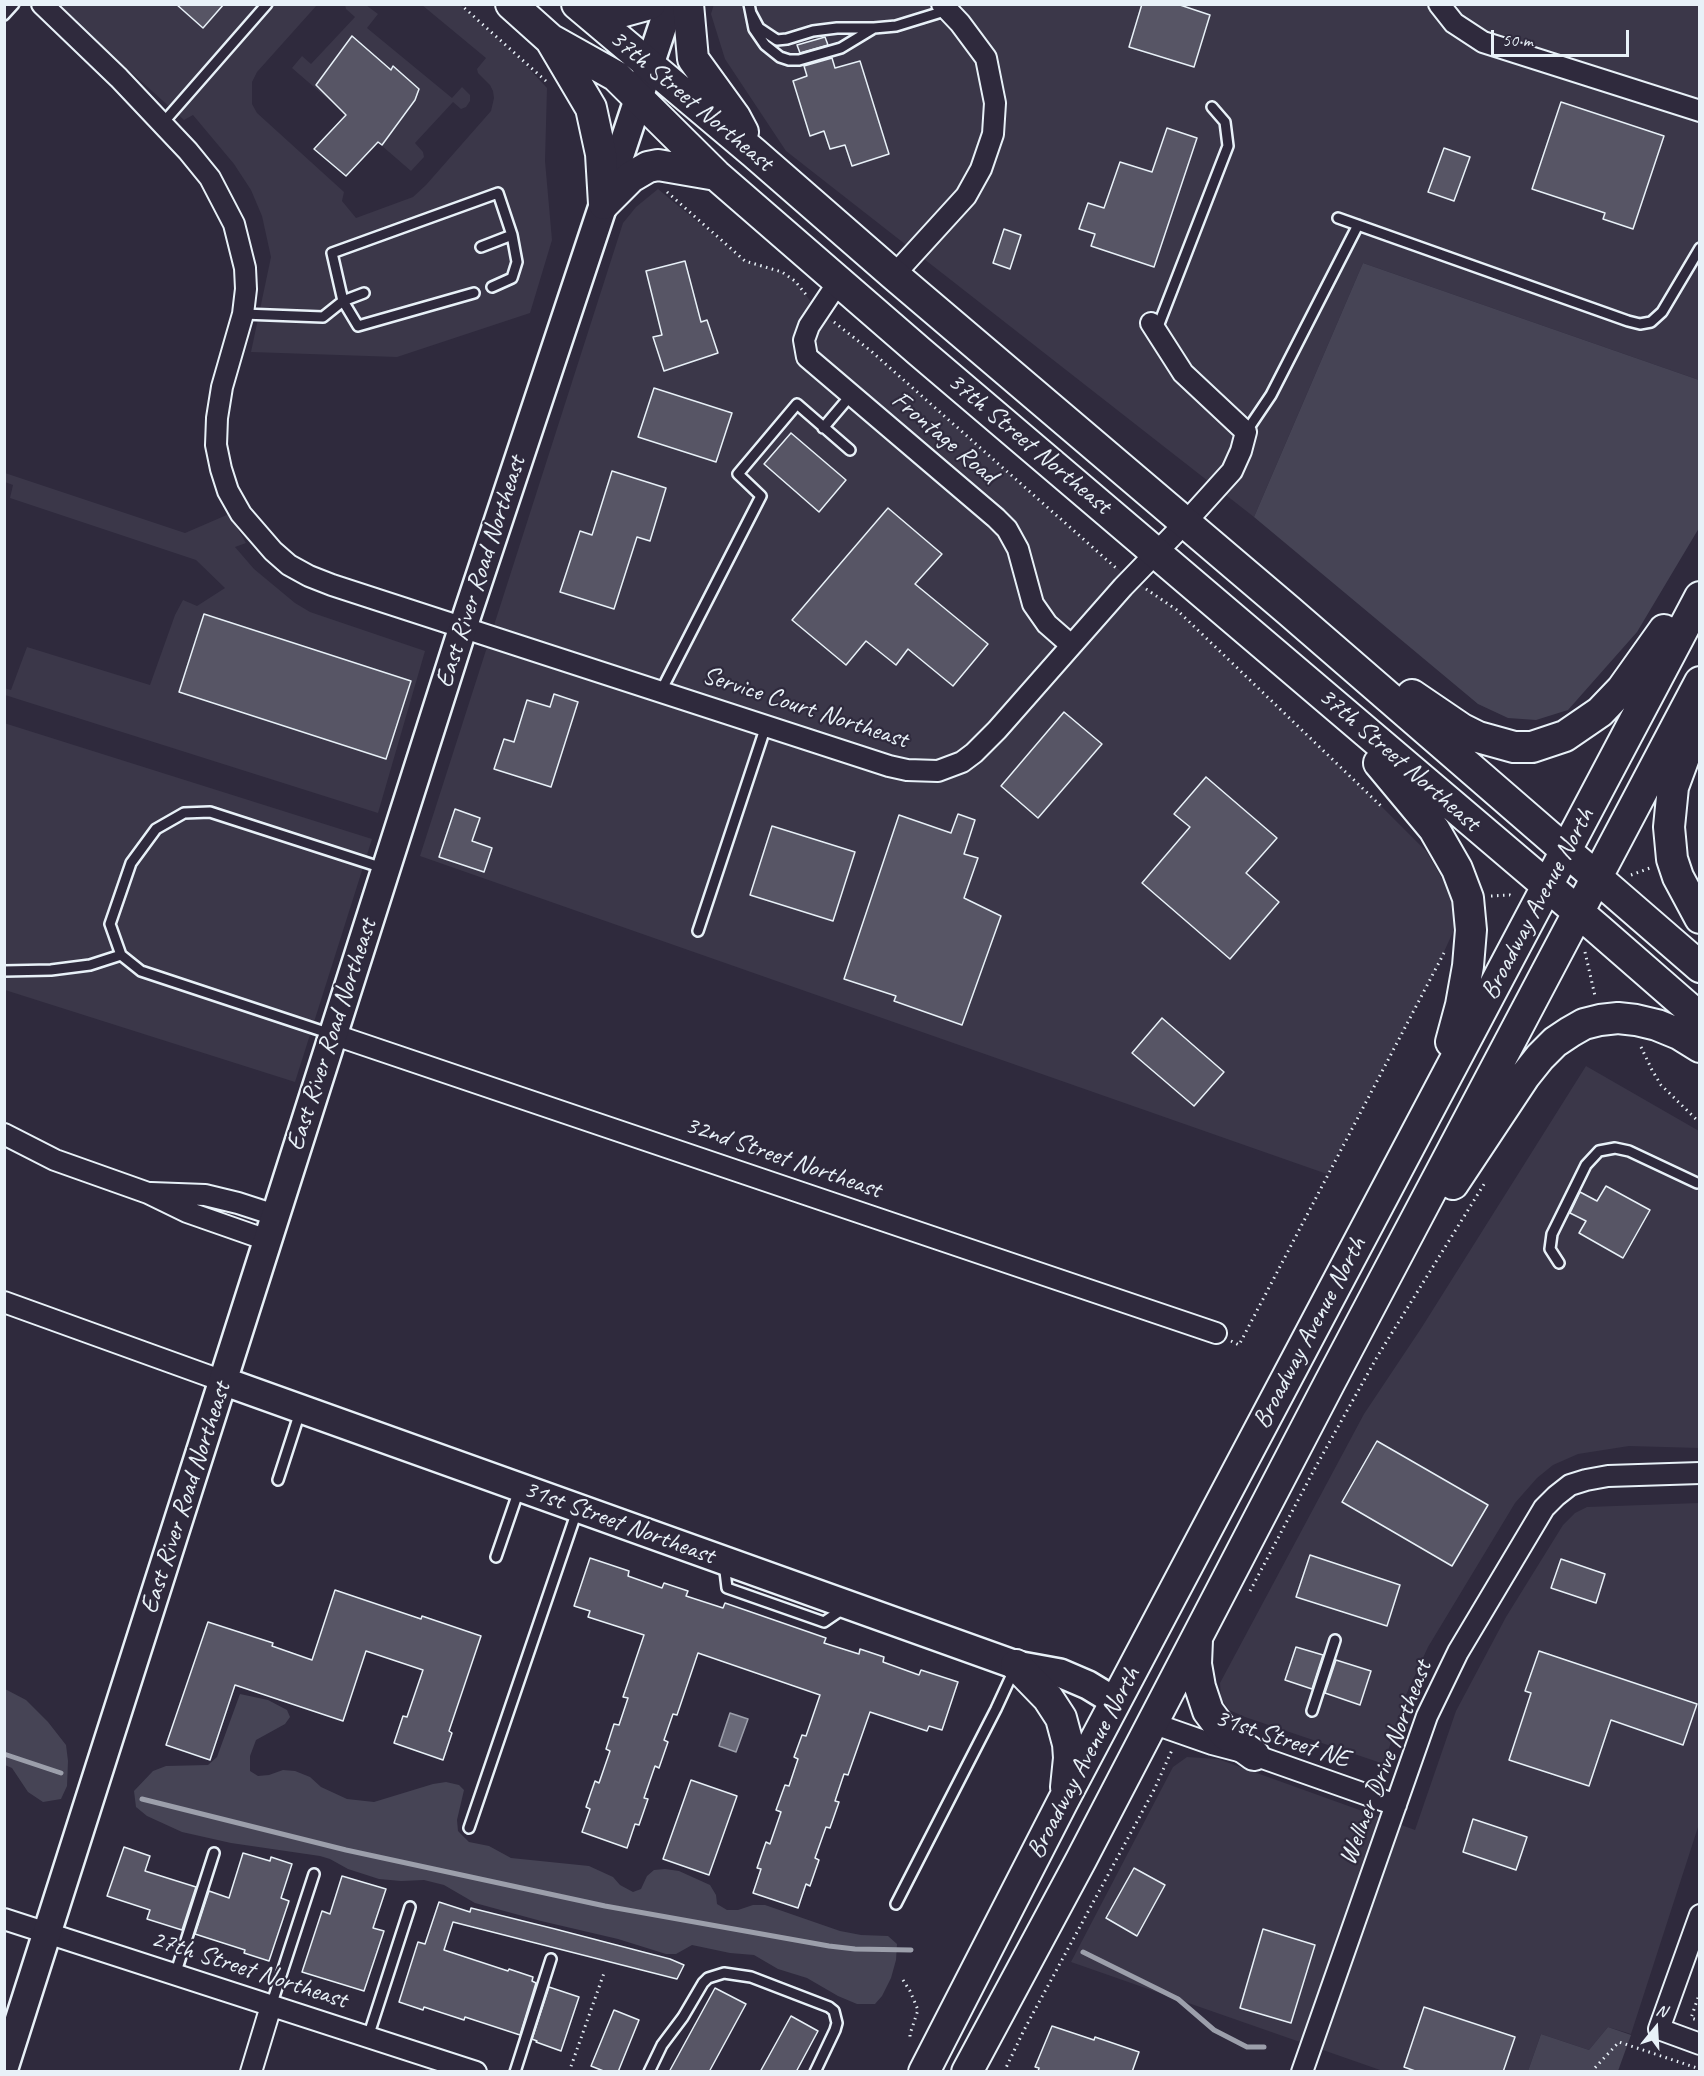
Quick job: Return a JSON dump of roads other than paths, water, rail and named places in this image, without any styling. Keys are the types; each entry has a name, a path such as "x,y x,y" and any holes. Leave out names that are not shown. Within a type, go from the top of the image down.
{"main road":[{"name":"37th Street Northeast","path":"511,4 550,39 616,76 716,175 1700,1018"},
{"name":"37th Street Northeast","path":"577,4 1288,610 1700,967"},
{"path":"597,4 617,13 650,4"},
{"path":"688,4 693,59 735,117 754,153"},
{"path":"550,39 591,108 601,154 604,204"},
{"path":"604,204 632,177 648,166 658,165 716,175"},
{"path":"1288,610 1462,729 1496,744 1532,747 1565,736 1600,712 1622,689 1700,578"},
{"name":"Broadway Avenue North","path":"924,2072 1063,1801 1700,597"},
{"path":"1270,650 1369,752 1417,806 1449,853 1468,898 1471,930 1466,984 1455,1031 1433,1102"},
{"name":"Broadway Avenue North","path":"968,2072 1700,682"},
{"path":"1700,718 1673,787 1669,827 1672,859 1678,878 1700,918"},
{"path":"1373,1300 1490,1132 1524,1077 1555,1042 1584,1024 1618,1018 1657,1025 1679,1034 1700,1047"},
{"path":"1197,1636 1196,1664 1200,1687 1208,1711 1225,1734 1254,1755"},
{"path":"1143,1650 1141,1695 1145,1714 1152,1723"},
{"path":"1016,1665 1058,1710 1065,1730 1069,1758 1063,1801"},
{"path":"1116,1702 1125,1729 1124,1778"}],"street":[{"name":"Service Court Northeast","path":"42,4 119,78 210,178 234,224 245,268 246,289 243,314 222,387 217,418 216,445 221,469 228,491 241,514 273,551 289,565 309,576 907,770 938,771 962,762 997,730 1131,578 1232,471 1246,432"},
{"name":"East River Road Northeast","path":"4,2068 463,627 670,4"},
{"path":"1440,4 1454,23 1484,42 1700,111"},
{"path":"894,275 966,196 981,169 993,134 995,103 986,58 945,7"},
{"name":"Frontage Road","path":"840,281 809,326 804,340 807,357 1007,529 1018,549 1033,604 1047,624 1071,645"},
{"path":"1154,328 1183,373 1246,432"},
{"name":"32nd Street Northeast","path":"332,1034 1216,1334"},
{"path":"4,1134 55,1161 148,1193 187,1212 271,1228"},
{"path":"4,1302 223,1381"},
{"name":"31st Street Northeast","path":"223,1381 1016,1665 1060,1673 1088,1685 1116,1702"},
{"name":"Wellner Drive Northeast","path":"1302,2072 1427,1716 1458,1652 1520,1546 1551,1500 1570,1485 1608,1476 1700,1473"},
{"name":"31st Street NE","path":"1152,1723 1212,1744 1254,1755 1396,1805"},
{"path":"1700,1915 1659,2029 1700,2044"},
{"name":"27th Street Northeast","path":"4,1919 476,2072"},
{"path":"250,2072 271,2006"}],"lane":[{"path":"4,15 14,4"},
{"path":"162,124 267,4"},
{"path":"750,9 759,28 777,40 837,28 896,26 945,7"},
{"path":"750,9 754,29 765,45 780,57 789,60 799,60 840,48 874,28"},
{"path":"1154,328 1228,146 1225,122 1212,107"},
{"path":"474,293 358,326 343,301 332,254 498,193 512,235 517,262 512,278 492,287"},
{"path":"1338,218 1640,324 1651,322 1662,312 1700,248"},
{"path":"1246,432 1271,395 1358,225"},
{"path":"481,247 512,235"},
{"path":"243,314 323,317 343,301 364,293"},
{"path":"824,428 851,395"},
{"path":"661,691 761,496 738,474 797,404 850,450"},
{"path":"698,931 766,725"},
{"path":"332,1034 141,971 121,955 110,924 131,863 156,829 184,813 210,812 385,869"},
{"path":"4,971 51,970 90,965 121,955"},
{"path":"1559,1263 1550,1248 1552,1234 1586,1165 1599,1151 1615,1148 1629,1151 1697,1183"},
{"path":"278,1480 301,1410"},
{"path":"496,1557 520,1488"},
{"path":"469,1828 578,1508"},
{"path":"1312,1711 1335,1640"},
{"path":"896,1904 1016,1665"},
{"path":"176,1975 214,1853"},
{"path":"271,2006 314,1874"},
{"path":"368,2037 410,1907"},
{"path":"515,2072 551,1959"},
{"path":"649,2072 662,2045 684,2017 703,1983 708,1977 724,1973 752,1977 834,2011 837,2023 835,2030 815,2072"}],"water":[{"path":"730,1713 748,1719 736,1752 719,1746"}],"waterway":[{"path":"4,1754 61,1773"},
{"path":"142,1799 346,1850 605,1906 829,1946 911,1950"},
{"path":"1083,1952 1178,1999 1214,2030 1247,2047 1264,2047"}]}
